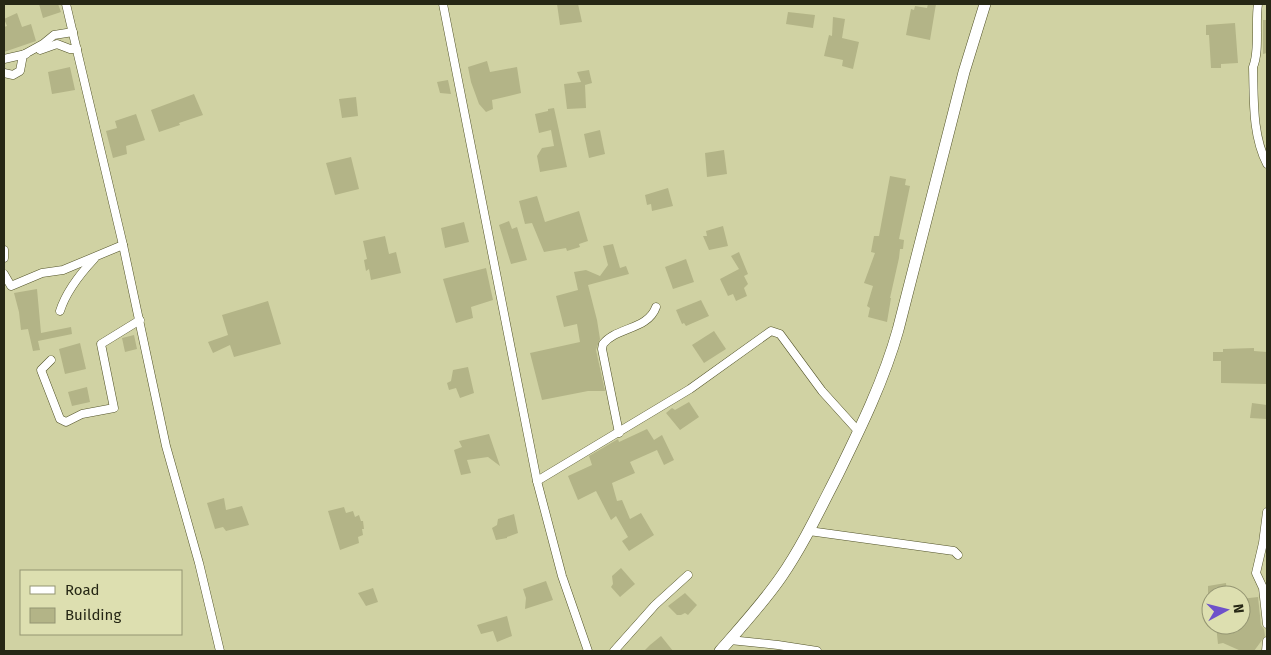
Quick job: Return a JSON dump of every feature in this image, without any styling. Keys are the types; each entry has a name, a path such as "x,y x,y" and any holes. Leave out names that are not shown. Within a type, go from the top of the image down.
{"main road":[{"path":"720,651 779,579 809,531 858,432 891,354 962,81 985,4"}],"street":[{"path":"66,4 140,320 166,446 199,563 220,651"},
{"path":"443,4 537,481 562,576 588,651"},
{"path":"1258,4 1256,17 1256,60 1253,67 1255,116 1260,151 1267,164"},
{"path":"23,55 43,44 54,35 73,32"},
{"path":"4,59 57,44 70,50 77,49"},
{"path":"4,73 13,75 20,71 23,55"},
{"path":"4,274 11,286 42,273 63,270 123,245"},
{"path":"4,250 4,258"},
{"path":"60,311 64,297 76,284 81,272 97,256"},
{"path":"620,432 602,348 603,344 605,341 650,318 656,307"},
{"path":"51,360 42,370 60,419 66,422 82,414 114,408 101,344 140,320"},
{"path":"537,481 690,389 768,332 774,331 780,334 822,391 858,432"},
{"path":"1267,512 1263,543 1256,573 1264,595 1267,624"},
{"path":"809,531 954,551 958,555"},
{"path":"614,651 654,606 688,575"},
{"path":"730,640 817,651"},
{"path":"1266,651 1267,640"}],"building":[{"path":"39,4 58,4 61,12 43,18"},
{"path":"557,4 578,4 582,22 560,25"},
{"path":"928,4 936,4 930,40 906,35 911,9 914,10 915,6 927,8"},
{"path":"788,12 815,15 813,28 786,24"},
{"path":"17,13 22,27 31,24 36,41 4,52 4,27 7,26 4,19"},
{"path":"833,17 845,19 842,38 859,42 853,69 842,66 843,60 824,56 829,35 832,36"},
{"path":"1263,20 1267,20 1267,53 1263,54"},
{"path":"1235,23 1238,63 1221,64 1221,68 1211,68 1209,35 1206,35 1206,25"},
{"path":"487,61 490,72 517,67 521,93 492,100 493,109 486,112 479,104 468,67"},
{"path":"70,67 75,90 52,94 48,72"},
{"path":"589,70 592,83 585,85 586,108 567,109 564,84 581,82 577,72"},
{"path":"448,80 451,94 440,93 437,82"},
{"path":"194,94 203,115 159,132 151,110"},
{"path":"356,97 358,116 342,118 339,99"},
{"path":"554,108 567,167 540,172 537,156 542,148 554,146 551,130 539,133 535,114"},
{"path":"136,114 145,140 126,146 127,154 113,158 106,131 117,128 115,121"},
{"path":"600,130 605,154 589,158 584,134"},
{"path":"724,150 727,174 707,177 705,153"},
{"path":"351,157 359,189 335,195 326,163"},
{"path":"890,176 906,179 905,185 910,186 899,239 904,240 903,249 900,249 887,322 868,317 870,308 867,306 873,286 864,283 875,253 871,252 874,236 879,236"},
{"path":"668,188 673,206 652,211 651,204 647,205 645,195"},
{"path":"537,196 545,222 579,211 588,241 579,244 580,247 567,251 566,248 544,252 532,223 525,224 519,201"},
{"path":"509,221 512,229 517,227 527,260 511,264 499,225"},
{"path":"464,222 469,242 445,248 441,228"},
{"path":"723,226 728,246 709,250 703,236 707,236 706,231"},
{"path":"385,236 389,254 396,252 401,273 371,280 369,269 366,271 364,260 367,259 363,241"},
{"path":"613,244 620,268 626,266 629,274 588,285 597,320 600,339 596,350 605,391 588,391 542,400 530,353 580,342 577,324 564,327 556,296 578,290 574,272 586,270 600,276 608,265 603,246"},
{"path":"739,252 748,274 744,276 748,284 744,288 747,296 736,301 733,294 728,296 720,279 739,269 731,256"},
{"path":"686,259 694,282 673,289 665,267"},
{"path":"486,268 493,300 471,307 473,318 456,323 443,279"},
{"path":"37,289 41,333 71,327 72,334 38,341 40,350 33,351 28,329 21,330 14,293"},
{"path":"701,300 709,316 686,326 684,323 682,324 676,310"},
{"path":"268,301 281,344 234,357 230,345 213,353 208,342 228,335 222,315"},
{"path":"714,331 726,349 704,363 692,345"},
{"path":"134,335 137,349 125,352 122,338"},
{"path":"80,343 86,369 65,374 59,349"},
{"path":"1254,348 1254,351 1267,352 1267,384 1221,383 1221,361 1213,361 1213,352 1223,352 1223,349"},
{"path":"468,367 474,393 460,398 456,388 449,390 447,383 451,381 453,370"},
{"path":"87,387 90,402 72,406 68,392"},
{"path":"689,402 699,417 680,430 666,413 672,408 675,410"},
{"path":"1252,403 1267,405 1267,419 1250,418"},
{"path":"647,429 654,440 662,435 674,460 664,465 657,450 630,462 635,473 612,483 617,501 622,500 630,519 641,513 654,535 629,551 622,541 628,537 616,516 611,520 596,491 578,500 568,476 592,465 589,456 618,439 619,442"},
{"path":"489,434 500,466 488,457 467,460 471,473 461,475 454,450 462,447 459,441"},
{"path":"224,498 226,510 242,506 249,525 226,531 223,527 215,529 207,503"},
{"path":"344,507 346,513 353,511 355,517 359,515 361,521 363,521 364,529 362,529 363,535 358,537 359,543 340,550 328,511"},
{"path":"514,514 518,533 496,540 492,528 497,525 498,519"},
{"path":"621,568 635,584 620,597 611,587 613,584 612,576"},
{"path":"546,581 553,600 525,609 526,598 523,589"},
{"path":"373,588 378,602 366,606 358,593"},
{"path":"685,593 697,605 688,615 685,613 677,615 668,606"},
{"path":"1258,597 1261,625 1265,636 1254,651 1241,651 1223,643 1218,644 1217,635 1251,635 1251,598"},
{"path":"507,616 512,636 497,642 493,631 481,634 477,625"},
{"path":"661,636 673,651 644,651 650,645"}]}
